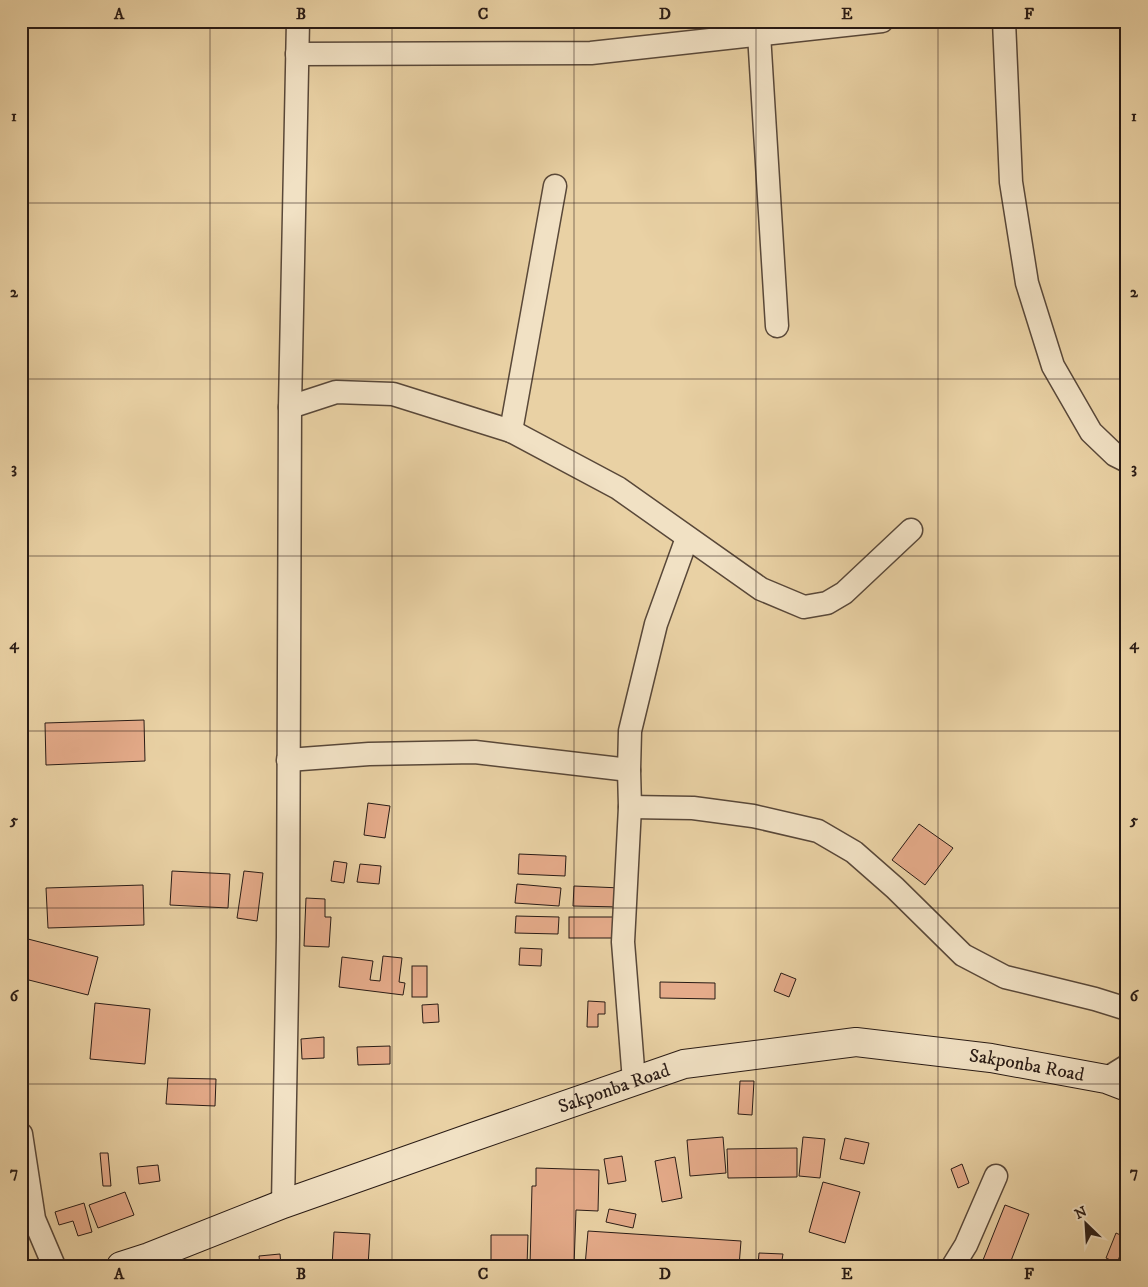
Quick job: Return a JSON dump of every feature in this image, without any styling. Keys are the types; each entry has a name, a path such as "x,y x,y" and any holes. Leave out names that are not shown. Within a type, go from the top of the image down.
{"main road":[{"name":"Sakponba Road","path":"121,1266 149,1257 283,1204 684,1064 856,1042 991,1058 1120,1077"}],"street":[{"path":"283,1204 288,937 290,407 298,21"},
{"path":"297,54 591,53 882,21"},
{"path":"1004,21 1011,182 1027,283 1052,366 1091,432 1115,455 1127,462"},
{"path":"759,34 777,326"},
{"path":"511,431 555,186"},
{"path":"290,407 336,392 393,394 511,431 618,488 761,589 804,607 827,603 844,593 911,530"},
{"path":"634,1082 623,942 630,807 630,731 656,624 687,538"},
{"path":"288,760 369,754 475,752 630,770"},
{"path":"630,807 693,808 753,816 818,831 854,852 895,888 963,955 1005,977 1096,999 1127,1009"},
{"path":"21,1134 34,1219 54,1266"},
{"path":"953,1266 966,1245 996,1176"}],"building":[{"path":"144,720 145,761 46,765 45,723"},
{"path":"368,803 390,806 385,838 364,835"},
{"path":"919,824 953,848 925,885 892,860"},
{"path":"519,854 566,856 565,876 518,874"},
{"path":"334,861 347,863 344,883 331,881"},
{"path":"360,864 381,866 379,884 357,882"},
{"path":"172,871 230,874 228,908 170,905"},
{"path":"244,871 263,873 257,921 237,918"},
{"path":"517,884 561,888 559,906 515,903"},
{"path":"143,885 144,925 48,928 46,888"},
{"path":"574,886 621,888 621,907 573,906"},
{"path":"306,898 325,899 325,917 331,917 329,947 304,946"},
{"path":"516,916 559,917 558,934 515,933"},
{"path":"569,917 615,917 615,938 569,938"},
{"path":"28,939 98,957 88,995 21,978 21,966"},
{"path":"520,948 542,949 541,966 519,965"},
{"path":"383,956 402,958 399,982 405,983 403,995 339,987 342,957 373,961 370,980 380,981"},
{"path":"412,966 427,966 427,997 412,997"},
{"path":"781,973 796,979 789,997 774,991"},
{"path":"660,982 715,983 715,999 660,998"},
{"path":"588,1001 605,1002 605,1014 598,1014 598,1027 587,1027"},
{"path":"95,1003 150,1009 145,1064 90,1059"},
{"path":"438,1004 439,1022 423,1023 422,1005"},
{"path":"324,1037 324,1058 302,1059 301,1039"},
{"path":"390,1046 390,1064 358,1065 357,1047"},
{"path":"168,1078 216,1079 215,1106 166,1104"},
{"path":"740,1081 754,1081 752,1115 738,1114"},
{"path":"723,1137 726,1173 690,1176 687,1140"},
{"path":"803,1137 825,1139 820,1178 799,1176"},
{"path":"845,1138 869,1143 864,1164 840,1159"},
{"path":"797,1148 797,1177 728,1178 727,1149"},
{"path":"100,1153 108,1153 111,1186 103,1186"},
{"path":"622,1156 626,1181 608,1184 604,1159"},
{"path":"675,1157 682,1198 662,1202 655,1161"},
{"path":"962,1164 969,1183 958,1188 951,1169"},
{"path":"158,1165 160,1181 139,1184 137,1167"},
{"path":"536,1168 599,1170 598,1211 576,1210 574,1266 530,1266 532,1186 536,1186"},
{"path":"823,1182 860,1192 845,1243 809,1232"},
{"path":"125,1192 134,1215 98,1228 89,1205"},
{"path":"84,1203 92,1232 78,1236 73,1221 59,1225 55,1212"},
{"path":"1005,1205 1029,1214 1009,1266 997,1266 983,1260"},
{"path":"609,1209 636,1214 633,1228 606,1222"},
{"path":"588,1231 741,1241 739,1266 585,1266"},
{"path":"334,1232 370,1234 368,1266 332,1266"},
{"path":"1116,1233 1127,1238 1117,1263 1106,1258"},
{"path":"491,1235 528,1235 527,1266 491,1266"},
{"path":"759,1253 783,1254 781,1266 758,1266"},
{"path":"280,1254 281,1266 260,1266 259,1256"}]}
